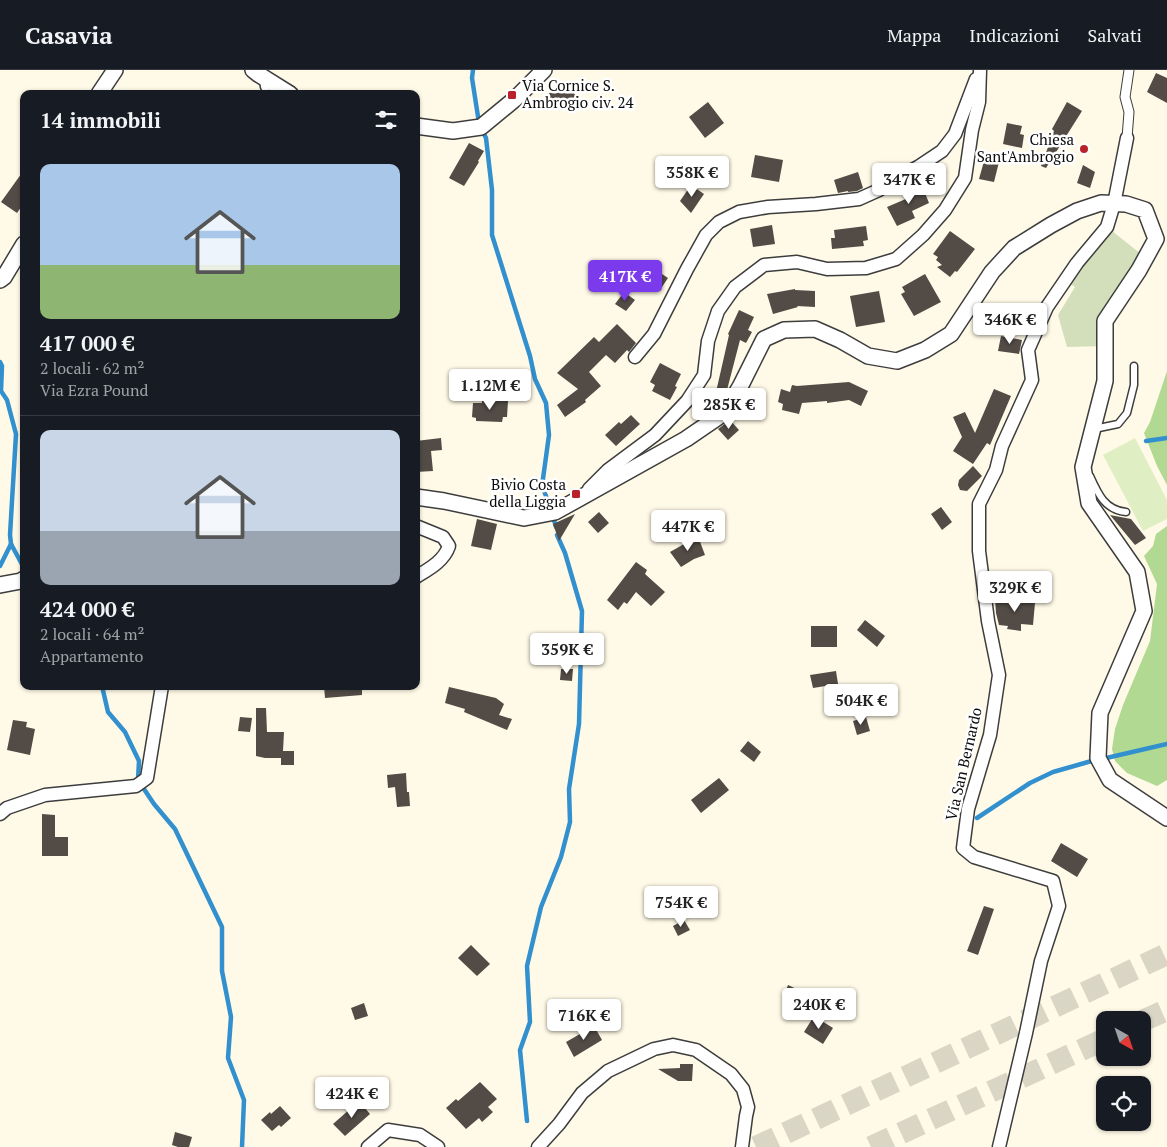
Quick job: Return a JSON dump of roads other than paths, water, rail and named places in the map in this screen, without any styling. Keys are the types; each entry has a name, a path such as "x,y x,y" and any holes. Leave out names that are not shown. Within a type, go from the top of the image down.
{"street":[{"path":"102,90 115,70"},
{"path":"420,127 453,131 481,127 515,99 544,70"},
{"path":"635,357 654,334 706,235 719,222 739,212 768,207 858,199 879,190 918,168 942,151 955,134 980,70"},
{"path":"582,496 608,470 655,435 687,401 704,374 708,341 718,311 735,286 764,265 797,262 827,269 866,268 896,258 923,235 945,210 965,178 978,102 980,70"},
{"path":"1114,204 1127,138 1129,112 1125,98 1130,70"},
{"path":"258,74 284,90"},
{"path":"420,498 444,501 524,518 555,512 686,439 724,413 740,387 764,339 784,330 815,329 840,340 868,356 897,361 925,350 951,334 992,272 1014,248 1051,224 1077,210 1101,203 1126,204 1146,210 1156,239 1139,270 1105,321 1105,381 1083,467 1089,503 1137,572 1144,611 1100,713 1098,758 1110,780 1167,818"},
{"name":"Via San Bernardo","path":"998,1147 1026,1033 1041,961 1059,906 1053,881 974,857 962,848 968,809 990,735 998,675 988,621 979,550 979,504 996,470 1002,446 1032,380 1028,350 1047,307 1077,263 1107,227 1114,204"},
{"path":"0,280 4,277 20,251"},
{"path":"420,528 443,537 449,546 447,553 436,565 420,574"},
{"path":"0,585 20,581"},
{"path":"0,814 7,808 45,796 136,786 147,778 161,690"},
{"path":"538,1147 559,1124 582,1093 608,1071 654,1050 673,1045 696,1050 731,1074 743,1089 748,1107 742,1147"},
{"path":"368,1147 388,1130 420,1134 438,1147"}],"lane":[{"path":"258,74 266,90"},
{"path":"1092,429 1118,424 1127,413 1134,386 1134,366"},
{"path":"1086,456 1089,474 1100,498 1116,511 1126,512"}],"waterway":[{"path":"473,70 472,78 479,123"},
{"path":"482,130 486,138 492,190 492,235 530,356 535,379 546,403 549,435 542,486 556,527"},
{"path":"0,362 2,366 1,391 7,400 16,434 10,535 11,544 20,561"},
{"path":"1146,441 1167,438"},
{"path":"527,1121 520,1050 530,1022 527,966 541,907 561,857 570,822 569,789 579,724 582,611 565,553 557,535"},
{"path":"0,566 11,544"},
{"path":"103,690 108,712 125,732 139,761 138,780 154,804 175,829 222,927 222,971 231,1017 228,1058 244,1100 242,1147"},
{"path":"1102,759 1167,744"},
{"path":"977,818 1030,783 1053,772 1095,760"}],"tunnel":[{"path":"756,1147 1167,954"},
{"path":"1151,1017 1167,1010"},
{"path":"871,1147 1096,1043"}],"place":[{"name":"Via Cornice S. Ambrogio civ. 24","path":"512,95"},
{"name":"Chiesa Sant'Ambrogio","path":"1084,149"},
{"name":"Bivio Costa della Liggia","path":"576,494"}]}
